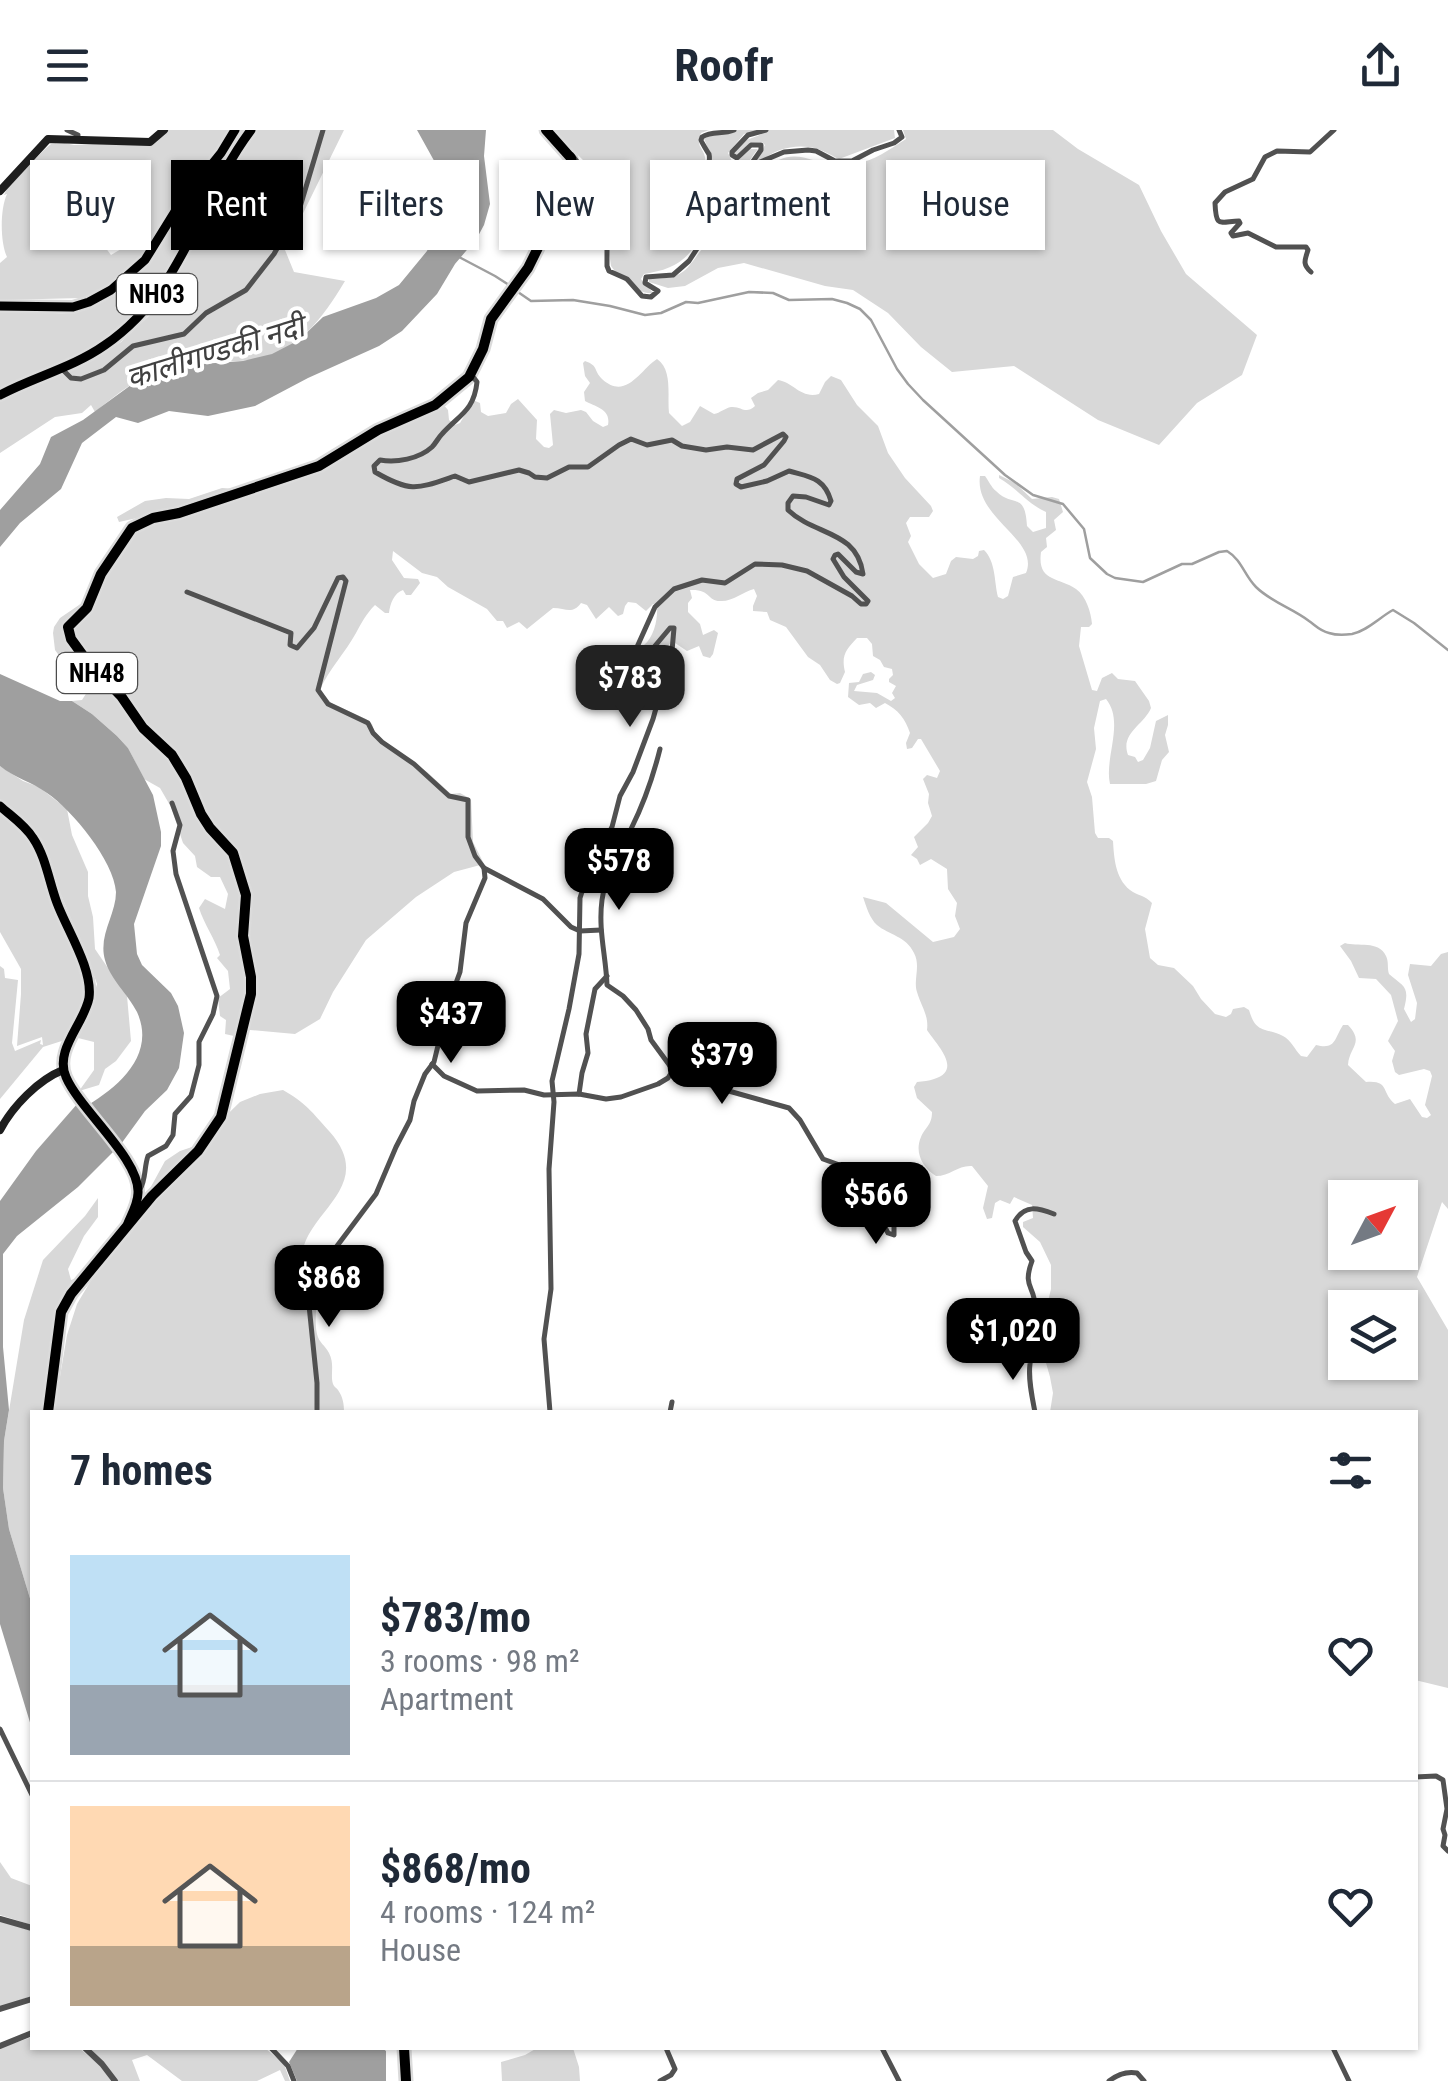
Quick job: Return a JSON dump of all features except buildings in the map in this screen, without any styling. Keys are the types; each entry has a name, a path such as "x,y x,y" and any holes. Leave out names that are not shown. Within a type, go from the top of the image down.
{"highway":[{"path":"469,377 483,349 491,319 522,276 569,185 573,169 570,158 546,130"},
{"name":"NH48","path":"128,1224 198,1151 221,1116 250,994 244,936 246,894 234,853 201,814 172,755 143,728 121,696 87,661 71,639 68,627 87,608 110,557 136,525 319,466 378,430 435,405 469,377"},
{"path":"48,1410 62,1312 81,1280 128,1224"},
{"path":"404,2050 406,2081"}],"main road":[{"path":"0,191 48,139 150,142 164,130"},
{"name":"NH03","path":"0,306 73,307 111,290 145,260 179,205 236,130"},
{"name":"NH03","path":"0,395 112,340 160,292 251,130"},
{"path":"0,806 39,847 88,981 88,1001 66,1050 63,1070 75,1094 135,1175 138,1191 128,1224"},
{"path":"0,1130 41,1083 63,1070"}],"street":[{"path":"39,130 48,139"},
{"path":"67,130 78,135 77,141"},
{"path":"60,367 71,378 80,379 104,370 133,346 184,334 206,313 246,290 274,254 300,207 323,130"},
{"path":"565,152 578,161 582,190 597,211 607,248 607,266 627,279 642,296 651,297 658,291 645,283 646,277 673,275 702,240 724,236 737,227 706,220 700,208 710,156 702,136 734,130"},
{"path":"766,130 748,135 732,152 737,158 750,145 761,144 749,167 750,174 760,162 784,152 808,150 835,161 852,160 899,141 899,130"},
{"path":"1311,272 1305,267 1306,248 1276,246 1248,232 1233,236 1231,233 1239,222 1219,223 1216,203 1226,192 1253,179 1266,157 1277,151 1310,152 1334,130"},
{"path":"469,377 477,382 477,390 458,421 430,448 393,463 380,460 374,466 375,472 404,487 419,488 455,476 469,482 519,470 547,478 569,467 588,468 631,439 647,445 672,440 706,450 753,450 783,434 784,441 764,465 736,479 737,486 767,481 789,470 814,476 824,486 829,505 793,496 788,510 806,524 848,543 863,566 863,574 838,554 834,554 834,559 844,577 867,598 866,604 861,604 808,571 756,564 725,583 697,581 666,596 655,608 637,648 644,659 672,627 675,631 652,720 620,796 612,827 584,886 578,913 579,954 570,1009 554,1066 552,1096 551,1288 544,1339 550,1410"},
{"path":"187,592 291,633 290,644 296,648 314,628 338,578 343,577 346,581 318,690 328,704 368,723 382,742 449,796 468,800 468,836 484,868 542,899 571,927 580,931 602,930"},
{"path":"660,749 651,786 610,870 602,898 602,951 608,985 636,1010 673,1070 718,1088 790,1108 823,1158 846,1166 866,1186 875,1216 888,1233 894,1235 894,1226"},
{"path":"138,1191 144,1183 148,1156 166,1146 173,1135 175,1114 192,1096 200,1042 217,996 176,874 172,852 180,824 172,803"},
{"path":"316,1410 307,1286 376,1194 410,1120 414,1101 452,1010 466,923 485,878 484,868"},
{"path":"580,1094 595,989 607,976"},
{"path":"432,1064 444,1076 477,1091 524,1090 552,1096 580,1094 606,1098 658,1084 673,1070"},
{"path":"1035,1410 1029,1366 1035,1305 1027,1277 1032,1260 1016,1221 1029,1208 1054,1214"},
{"path":"670,1410 672,1402"},
{"path":"0,1729 30,1791"},
{"path":"1418,1777 1436,1776 1444,1780 1448,1809 1442,1829 1443,1846 1448,1851"},
{"path":"0,1918 30,1927"},
{"path":"0,2009 30,2000"},
{"path":"0,2046 30,2033"},
{"path":"87,2050 115,2081"},
{"path":"273,2050 288,2066 294,2081"},
{"path":"660,2081 675,2069 667,2050"},
{"path":"883,2050 899,2081"},
{"path":"1334,2050 1349,2081"},
{"path":"1109,2081 1130,2072 1144,2081"}],"shaded area":[{"path":"168,130 230,130 211,160 171,160 171,207 151,242 151,160 34,160 51,144 60,142 152,145"},
{"path":"238,130 249,130 233,160 216,160"},
{"path":"256,130 344,130 329,160 323,160 323,173 303,213 303,160 236,160"},
{"path":"417,130 486,130 484,156 490,204 479,234 479,160 434,160"},
{"path":"552,130 709,130 701,133 699,144 706,160 650,160 650,250 692,250 676,264 644,274 641,279 653,293 635,288 611,266 609,250 630,250 630,160 583,160"},
{"path":"759,130 744,134 728,153 732,160 710,160 706,136"},
{"path":"767,130 894,130 895,138 839,159 801,146 756,160 765,145 762,142 750,143 734,155 745,141"},
{"path":"903,130 1053,130 1139,185 1186,274 1257,335 1242,375 1197,403 1159,445 1098,420 1014,366 952,372 888,313 853,290 744,263 718,268 685,286 668,288 649,282 672,277 690,265 702,250 866,250 866,160 906,139"},
{"path":"748,149 758,149 751,159 738,160"},
{"path":"794,157 811,160 780,160"},
{"path":"30,164 30,250 107,250 111,255 119,250 146,250 128,273 83,298 0,300 0,263 7,257 2,234 8,187"},
{"path":"171,223 171,250 184,250 125,325 79,356 0,391 0,310 62,314 81,311 124,286 147,263"},
{"path":"189,250 285,250 294,272 345,281 314,325 274,354 157,371 95,412 91,405 82,413 55,417 0,453 0,400 91,361 121,342 162,302"},
{"path":"467,250 437,294 402,331 255,406 208,416 169,411 138,423 116,417 82,443 61,489 20,523 0,547 0,510 40,464 51,437 83,420 142,377 173,366 243,361 272,354 299,340 323,317 376,298 399,285 427,251"},
{"path":"657,359 668,383 669,413 682,426 690,422 700,406 714,414 731,407 752,409 755,406 751,398 778,380 813,395 819,394 831,376 841,380 857,405 878,426 888,453 905,478 931,506 929,517 910,517 906,523 911,536 908,542 919,564 933,578 946,574 956,557 973,559 984,550 993,566 998,597 1003,599 1008,596 1013,577 1026,573 1028,561 1024,550 987,504 980,476 985,476 1002,496 1021,504 1027,526 1033,532 1046,528 1046,512 999,475 1032,499 1059,499 1063,512 1054,520 1056,530 1046,538 1047,547 1041,552 1042,569 1076,589 1087,605 1092,624 1081,627 1079,646 1092,690 1097,691 1102,678 1112,673 1118,679 1135,681 1149,701 1148,714 1127,741 1128,755 1138,762 1150,748 1156,721 1168,715 1165,735 1169,752 1162,760 1156,781 1110,784 1114,718 1106,699 1100,701 1094,728 1096,749 1087,782 1095,833 1098,838 1113,841 1116,867 1125,885 1152,903 1145,929 1150,958 1158,965 1174,968 1215,1014 1226,1017 1233,1009 1244,1007 1258,1026 1283,1036 1301,1056 1307,1057 1316,1045 1331,1045 1343,1025 1348,1025 1356,1041 1348,1065 1366,1082 1382,1085 1395,1104 1410,1099 1422,1117 1427,1118 1431,1115 1425,1105 1430,1071 1399,1075 1395,1072 1395,1051 1388,1041 1398,1021 1391,995 1376,979 1359,978 1340,946 1367,945 1383,951 1389,974 1406,991 1404,1009 1411,1022 1417,1003 1408,975 1410,964 1431,966 1448,952 1448,1209 1442,1202 1417,1277 1448,1330 1448,1688 1418,1681 1418,1410 1050,1410 1053,1393 1039,1338 1051,1289 1051,1265 1040,1242 1023,1227 1023,1222 1033,1218 1032,1205 1014,1197 1010,1204 1000,1200 995,1203 992,1218 987,1219 983,1208 988,1186 972,1166 936,1176 919,1154 919,1143 932,1112 917,1098 914,1087 917,1082 943,1075 947,1063 927,1030 911,947 875,922 863,897 886,903 933,942 954,937 960,929 955,916 957,903 948,889 947,869 931,859 920,865 911,855 918,847 914,837 932,816 923,779 927,775 937,778 940,771 921,739 907,749 910,733 894,709 885,703 876,708 870,703 859,705 848,697 849,683 859,682 863,674 871,672 875,675 873,680 857,685 854,691 877,693 891,701 895,698 892,693 896,686 889,682 892,669 873,656 867,638 857,638 847,650 845,672 837,684 808,657 786,627 770,620 767,612 753,611 757,596 754,589 720,601 702,591 690,590 688,612 700,624 703,635 714,630 718,633 710,658 703,656 699,646 687,651 672,641 664,651 657,646 645,652 644,645 656,622 657,606 653,604 646,611 628,602 618,616 609,607 596,619 587,605 581,603 572,610 553,608 527,629 519,622 507,628 487,609 437,577 422,573 393,551 392,560 404,578 418,579 420,583 411,595 403,590 397,594 389,613 375,605 372,608 320,690 331,703 366,719 389,747 427,772 451,794 460,793 471,799 473,842 484,864 454,872 416,897 366,940 320,1019 295,1034 250,1030 241,870 213,828 191,779 75,640 71,629 141,522 137,518 119,522 117,517 145,501 189,499 222,488 297,479 442,403 455,425 475,401 488,416 506,413 518,399 537,420 536,439 549,448 553,445 550,414 554,410 581,410 603,427 608,425 605,412 585,401 584,392 590,383 585,376 585,361 611,385 625,385"},
{"path":"90,593 66,630 166,753 226,850 239,891 239,932 247,995 234,1036 225,1034 226,1020 220,1016 218,998 230,989 228,971 217,958 218,949 199,908 205,899 225,909 228,894 220,877 211,877 197,867 160,788 144,779 128,748 72,701 82,700 89,689 82,675 55,650 54,627"},
{"path":"0,674 60,701 72,701 128,748 153,795 161,832 161,846 134,924 137,954 142,965 171,993 184,1033 179,1068 167,1090 78,1187 17,1236 3,1254 3,1347 9,1410 3,1488 9,1529 30,1598 30,1722 0,1624 0,1201 78,1103 83,1108 96,1100 130,1069 142,1043 142,1028 137,1012 111,974 103,951 116,892 108,866 90,837 57,801 0,766"},
{"path":"0,766 39,787 67,809 72,835 88,872 95,949 127,996 131,1041 105,1069 99,1085 79,1091 94,1070 94,1042 78,1038 97,984 41,840 0,799"},
{"path":"0,810 32,842 85,976 86,992 68,1039 43,1047 0,1099 0,966 5,978 18,980 12,1043 15,1051 41,1040 43,1045 42,1037 17,1046 21,969 0,932"},
{"path":"283,1090 298,1099 343,1152 346,1170 341,1187 310,1233 303,1250 303,1268 314,1281 317,1334 331,1357 333,1384 344,1410 54,1410 67,1335 77,1304 93,1277 134,1229 141,1205 165,1161 195,1146 240,1102"},
{"path":"98,1198 98,1217 68,1269 71,1280 80,1277 57,1314 44,1410 30,1410 30,1598 9,1529 3,1488 4,1441 24,1320 43,1260"},
{"path":"0,1862 11,1878 30,1885 30,1924 0,1915"},
{"path":"0,1921 30,1930 30,1997 0,2007"},
{"path":"30,2038 30,2050 81,2050 101,2066 111,2081 0,2081 0,2048"},
{"path":"92,2050 267,2050 284,2064 290,2081 285,2081 280,2070 257,2081 182,2081 147,2055 132,2060 140,2081 118,2081"},
{"path":"297,2050 385,2050 386,2081 297,2081 289,2062"},
{"path":"534,2050 574,2050 580,2081 502,2081 501,2062"}],"waterway":[{"path":"459,257 509,285"},
{"path":"515,290 531,301 573,300 645,315 686,302 749,292 773,293 789,300 832,299 847,303 871,320 897,369 923,400 1005,475 1033,495 1063,504 1084,529 1090,558 1107,574 1143,582 1182,564 1227,551 1262,592 1323,631 1352,634 1393,610 1448,650"}],"water label":[{"name":"कालीगण्डकी नदी","path":"215,352"}]}
